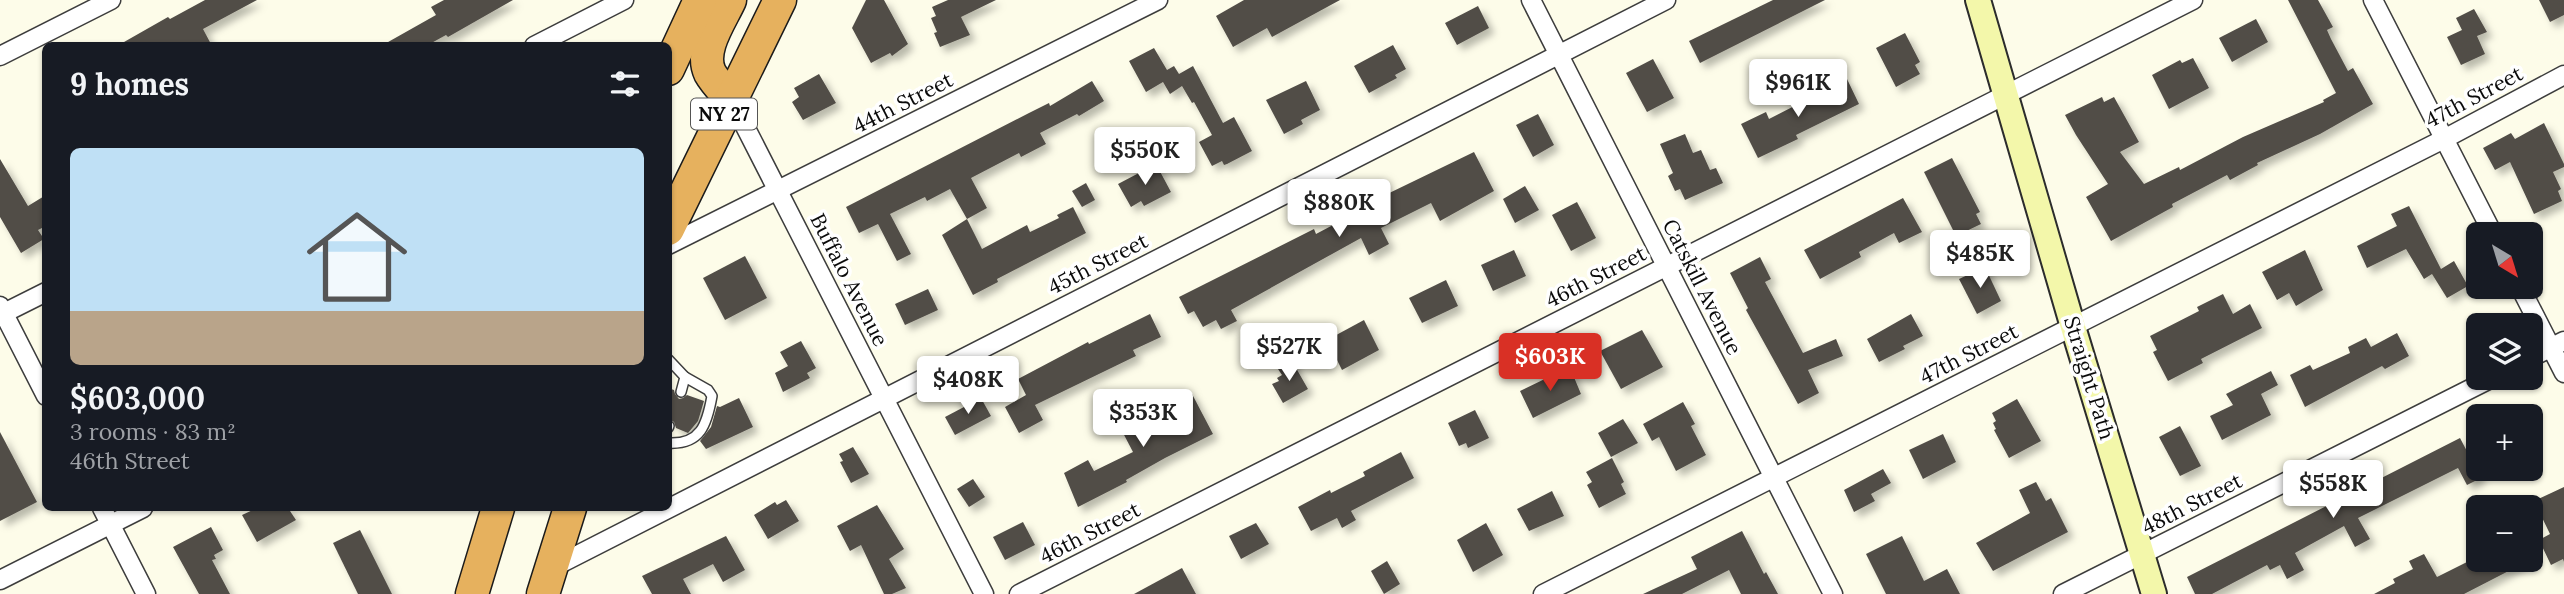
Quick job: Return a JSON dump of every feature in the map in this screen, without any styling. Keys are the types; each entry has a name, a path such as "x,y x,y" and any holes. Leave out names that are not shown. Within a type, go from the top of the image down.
{"highway":[{"path":"730,0 708,49 707,64 711,75 731,99"},
{"name":"NY 27","path":"672,221 780,0"},
{"path":"672,58 690,7"},
{"path":"472,594 497,511"},
{"path":"546,581 569,511"}],"main road":[{"name":"Straight Path","path":"1978,0 2154,594"}],"street":[{"path":"0,56 111,0"},
{"path":"542,42 624,0"},
{"name":"44th Street","path":"672,243 1158,0"},
{"name":"Catskill Avenue","path":"1531,0 1833,594"},
{"name":"45th Street","path":"546,581 884,398 1666,0"},
{"name":"46th Street","path":"1019,594 2193,0"},
{"path":"2373,0 2487,222"},
{"name":"47th Street","path":"1543,594 2444,139 2564,75"},
{"name":"Buffalo Avenue","path":"731,99 984,594"},
{"path":"42,294 1,311 42,388"},
{"path":"2528,299 2558,345 2564,373"},
{"name":"48th Street","path":"2063,594 2468,390"},
{"path":"0,580 106,516 129,511"},
{"path":"106,516 146,594"}],"lane":[{"path":"672,365 685,377 708,390 712,396 700,432 691,441 672,443"},
{"path":"681,392 685,377"}],"building":[{"path":"205,0 257,0 203,29 210,42 124,42 168,17 170,19"},
{"path":"444,0 513,0 448,37 446,35 433,42 388,42 436,15 431,7"},
{"path":"866,0 884,0 908,44 892,56 890,53 871,63 852,28"},
{"path":"948,0 996,0 961,17 970,35 940,47 931,18 936,16 932,7"},
{"path":"1244,0 1340,0 1272,37 1267,28 1233,47 1216,16"},
{"path":"1773,0 1825,0 1700,63 1689,41"},
{"path":"2288,0 2318,0 2333,27 2327,30 2331,39 2348,71 2353,68 2373,104 2320,134 2257,163 2258,165 2230,180 2227,175 2111,241 2086,197 2108,184 2065,115 2102,97 2104,102 2114,97 2139,142 2120,152 2144,184 2179,167 2180,170 2243,137 2324,102 2323,100 2336,93"},
{"path":"2539,0 2564,0 2564,15 2550,22"},
{"path":"1478,6 1489,28 1457,45 1445,23"},
{"path":"2474,9 2487,32 2477,36 2485,54 2461,65 2447,37 2462,30 2456,18"},
{"path":"2256,19 2268,42 2232,62 2219,38"},
{"path":"1905,33 1920,62 1915,65 1920,74 1896,87 1876,48"},
{"path":"1393,45 1406,69 1395,75 1397,78 1369,93 1354,66"},
{"path":"1154,48 1167,70 1174,66 1179,74 1193,66 1223,123 1234,117 1252,151 1227,164 1224,165 1222,161 1212,166 1199,142 1212,135 1182,86 1170,94 1163,82 1146,92 1129,61"},
{"path":"2193,58 2209,88 2169,109 2152,75 2180,60 2182,63"},
{"path":"1653,59 1674,98 1647,112 1626,73"},
{"path":"819,74 836,103 803,120 792,102 799,97 794,88"},
{"path":"1847,79 1859,104 1796,135 1798,139 1758,158 1741,124 1766,112 1769,119"},
{"path":"1092,81 1104,101 1079,116 1077,114 1040,133 1046,144 1021,157 1019,153 971,178 987,208 967,219 950,189 927,201 925,197 890,214 911,254 897,261 878,224 859,233 846,207 1049,103 1050,106"},
{"path":"1306,81 1320,110 1301,120 1303,124 1284,134 1266,100"},
{"path":"1538,114 1554,145 1533,157 1516,125"},
{"path":"2544,123 2564,164 2564,167 2553,172 2561,189 2558,191 2562,201 2534,214 2510,162 2495,170 2483,148 2511,133 2515,139"},
{"path":"1685,134 1693,153 1701,150 1710,170 1716,168 1723,183 1685,200 1680,189 1675,191 1668,176 1673,173 1660,144"},
{"path":"1474,152 1494,191 1440,221 1431,203 1381,228 1389,244 1369,255 1361,238 1231,310 1237,321 1221,329 1216,320 1203,327 1194,311 1188,314 1179,297 1314,229 1316,234 1350,216 1348,213"},
{"path":"1952,158 1980,212 1976,214 1981,224 1956,236 1924,172"},
{"path":"0,159 28,206 42,197 42,228 38,230 42,240 21,253 0,217"},
{"path":"1156,164 1171,192 1144,206 1141,201 1131,207 1118,184"},
{"path":"1086,183 1095,200 1082,207 1072,191"},
{"path":"1525,186 1539,210 1515,223 1503,199"},
{"path":"1903,198 1922,232 1899,243 1894,233 1859,252 1861,257 1820,279 1804,250"},
{"path":"1577,202 1596,238 1571,251 1552,215"},
{"path":"2409,206 2441,269 2454,261 2466,287 2447,298 2432,274 2424,279 2406,249 2367,268 2357,246 2397,226 2391,214"},
{"path":"1073,207 1086,233 997,279 998,282 973,295 942,235 967,219 982,249 1027,225 1030,232 1059,218 1057,215"},
{"path":"1514,250 1526,276 1493,291 1481,265"},
{"path":"2305,250 2323,290 2296,306 2289,293 2277,300 2262,272"},
{"path":"745,256 767,298 725,320 703,278"},
{"path":"1760,257 1771,279 1765,282 1803,353 1836,339 1843,356 1808,370 1819,393 1798,404 1746,310 1748,308 1730,273"},
{"path":"1985,267 2001,301 1977,314 1959,279"},
{"path":"1446,280 1458,306 1422,323 1409,298"},
{"path":"928,289 938,310 905,325 895,304"},
{"path":"2223,294 2233,314 2250,304 2262,328 2201,359 2203,363 2168,381 2153,352 2157,350 2150,336 2199,311 2197,307"},
{"path":"1150,314 1161,337 1133,350 1136,356 1035,405 1043,420 1019,433 1005,407 1026,395 1018,379 1088,342 1089,344"},
{"path":"1911,314 1923,336 1879,362 1867,339"},
{"path":"1364,320 1379,350 1342,370 1327,340"},
{"path":"1642,330 1663,367 1621,389 1600,351"},
{"path":"2397,333 2409,356 2385,369 2382,366 2305,407 2290,375 2310,365 2313,370 2350,353 2348,347 2366,338 2371,347"},
{"path":"801,341 816,368 807,373 810,378 783,392 775,373 788,366 780,352"},
{"path":"1292,361 1308,389 1283,403 1272,384 1279,381 1277,378 1282,375 1278,369"},
{"path":"1571,370 1581,394 1533,418 1520,391 1553,375 1555,379"},
{"path":"2271,371 2278,385 2261,394 2271,415 2222,440 2210,416 2233,405 2226,394"},
{"path":"672,389 679,399 687,395 704,401 698,421 688,433 676,428"},
{"path":"1192,394 1213,434 1078,507 1064,473 1088,460 1094,471 1133,452 1122,431"},
{"path":"739,398 753,427 706,449 700,441 711,427 717,406"},
{"path":"981,398 991,416 955,435 945,417"},
{"path":"2017,399 2041,441 2009,458 1994,430 1996,429 1993,423 1996,421 1992,413"},
{"path":"1683,402 1695,424 1691,426 1706,455 1676,471 1659,437 1652,441 1643,424"},
{"path":"1475,410 1489,438 1468,448 1466,443 1459,446 1448,423"},
{"path":"1623,419 1638,443 1611,457 1598,433"},
{"path":"2180,426 2201,466 2180,476 2159,437"},
{"path":"0,432 37,502 0,521"},
{"path":"1943,434 1956,462 1923,479 1909,450"},
{"path":"2460,438 2466,449 2466,481 2475,481 2467,485 2458,468 2358,518 2370,539 2355,547 2344,526 2295,553 2304,570 2287,579 2280,565 2270,570 2267,565 2212,594 2195,594 2187,577"},
{"path":"853,447 869,474 851,483 840,462 843,461 839,454"},
{"path":"1401,452 1414,478 1351,511 1356,520 1342,528 1337,518 1311,531 1298,507 1365,476 1363,472"},
{"path":"1612,458 1624,482 1621,484 1626,494 1599,508 1587,485 1592,482 1586,472"},
{"path":"1883,469 1891,483 1871,494 1875,501 1854,512 1844,490"},
{"path":"973,479 985,497 969,507 957,489"},
{"path":"2036,482 2046,501 2051,498 2068,532 1993,571 1976,543 2030,513 2019,490"},
{"path":"2564,487 2564,562 2563,559 2551,565 2543,548 2543,538 2550,534 2543,520 2543,497"},
{"path":"1552,491 1564,516 1529,531 1517,509"},
{"path":"786,500 799,521 768,539 754,515 775,502 777,505"},
{"path":"877,505 904,549 889,559 906,588 892,594 884,594 861,545 850,551 837,526"},
{"path":"251,511 290,511 296,520 257,542 242,515"},
{"path":"1023,522 1035,545 1005,560 993,537"},
{"path":"1256,523 1269,544 1241,559 1229,536"},
{"path":"1486,523 1503,555 1473,572 1457,540"},
{"path":"211,527 223,550 214,555 216,559 212,560 230,594 199,594 173,547"},
{"path":"360,530 392,594 358,594 333,543"},
{"path":"1742,531 1764,574 1766,572 1778,594 1741,594 1729,570 1682,594 1643,594 1697,569 1691,557"},
{"path":"726,536 745,570 723,582 713,564 683,579 691,594 652,594 642,576"},
{"path":"1902,536 1924,581 1947,569 1960,594 1886,594 1866,554"},
{"path":"2424,554 2437,577 2466,562 2466,572 2507,572 2464,594 2374,594 2395,583 2393,579 2413,569 2409,561"},
{"path":"1387,561 1400,584 1384,594 1371,571"},
{"path":"1182,568 1196,594 1134,594"}]}
